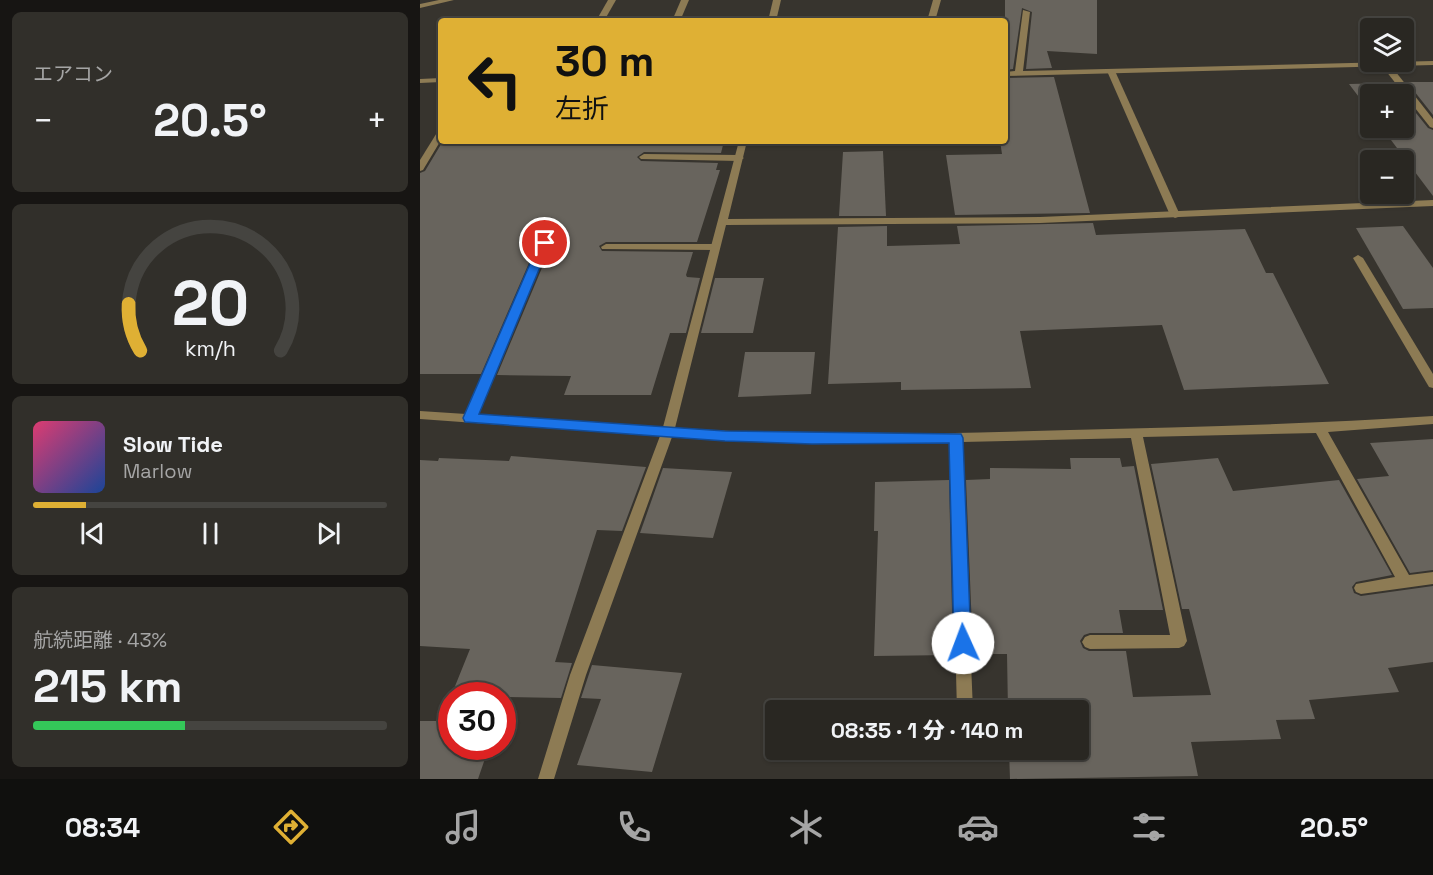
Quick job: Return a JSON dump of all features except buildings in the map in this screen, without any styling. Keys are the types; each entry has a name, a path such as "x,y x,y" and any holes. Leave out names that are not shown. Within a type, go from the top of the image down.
{"street":[{"path":"420,6 450,0"},
{"path":"602,18 612,0"},
{"path":"677,18 685,0"},
{"path":"773,18 777,0"},
{"path":"932,18 937,0"},
{"path":"1019,73 1026,12"},
{"path":"1414,63 1433,63"},
{"path":"1008,74 1360,65"},
{"path":"1111,71 1175,215"},
{"path":"1391,72 1433,125"},
{"path":"420,81 438,80"},
{"path":"420,168 438,139"},
{"path":"546,779 578,675 668,432 742,144"},
{"path":"644,158 739,158"},
{"path":"722,222 958,222 1433,203"},
{"path":"470,418 545,243"},
{"path":"606,247 715,247"},
{"path":"1358,258 1433,384"},
{"path":"420,415 668,432 812,439 956,438 1320,428 1433,420"},
{"path":"1320,428 1405,582"},
{"path":"1090,642 1179,641 1136,433"},
{"path":"956,438 965,700"},
{"path":"1361,588 1433,578"}],"route":[{"path":"545,243 470,418 725,436 812,439 956,438 963,643"}]}
